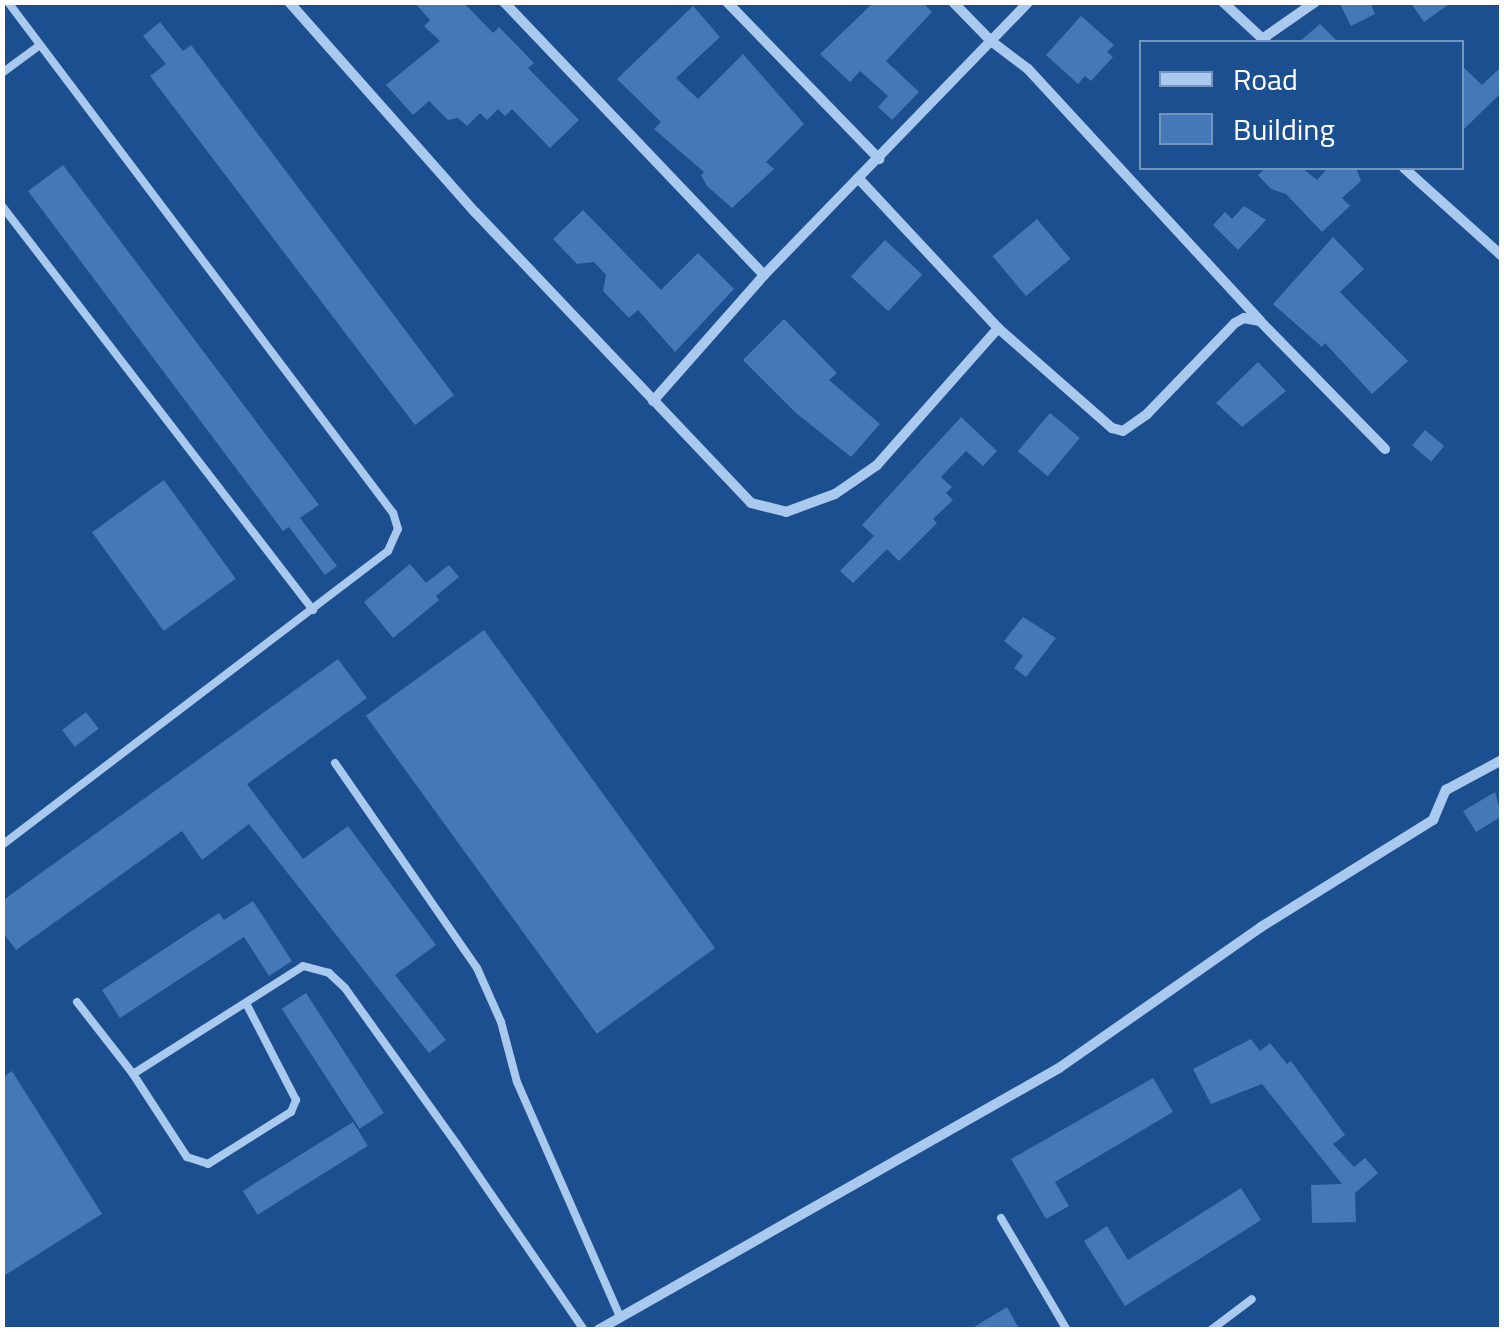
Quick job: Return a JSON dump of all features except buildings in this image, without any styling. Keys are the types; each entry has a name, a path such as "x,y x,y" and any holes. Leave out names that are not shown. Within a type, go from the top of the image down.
{"street":[{"path":"289,2 475,212 751,502 786,512 836,494 877,465 998,328"},
{"path":"504,2 764,275"},
{"path":"727,2 879,159"},
{"path":"953,2 991,41 1028,69 1142,198 1385,449"},
{"path":"653,401 764,275 1029,2"},
{"path":"1223,2 1264,40 1314,2"},
{"path":"1406,170 1502,256"},
{"path":"860,180 998,328 1112,428 1122,431 1147,414 1235,323 1244,318 1260,321"},
{"path":"598,1330 1058,1068 1262,927 1433,820 1446,790 1502,760"}],"lane":[{"path":"2,846 313,610 388,551 398,538 397,521 8,2"},
{"path":"2,73 40,45"},
{"path":"2,206 313,610"},
{"path":"335,763 477,968 501,1022 517,1082 620,1317"},
{"path":"133,1074 303,966 329,973 345,988 584,1330"},
{"path":"77,1002 133,1074 187,1157 208,1164 291,1112 296,1100 246,1003"},
{"path":"1001,1218 1067,1330"},
{"path":"1211,1330 1252,1299"}]}
